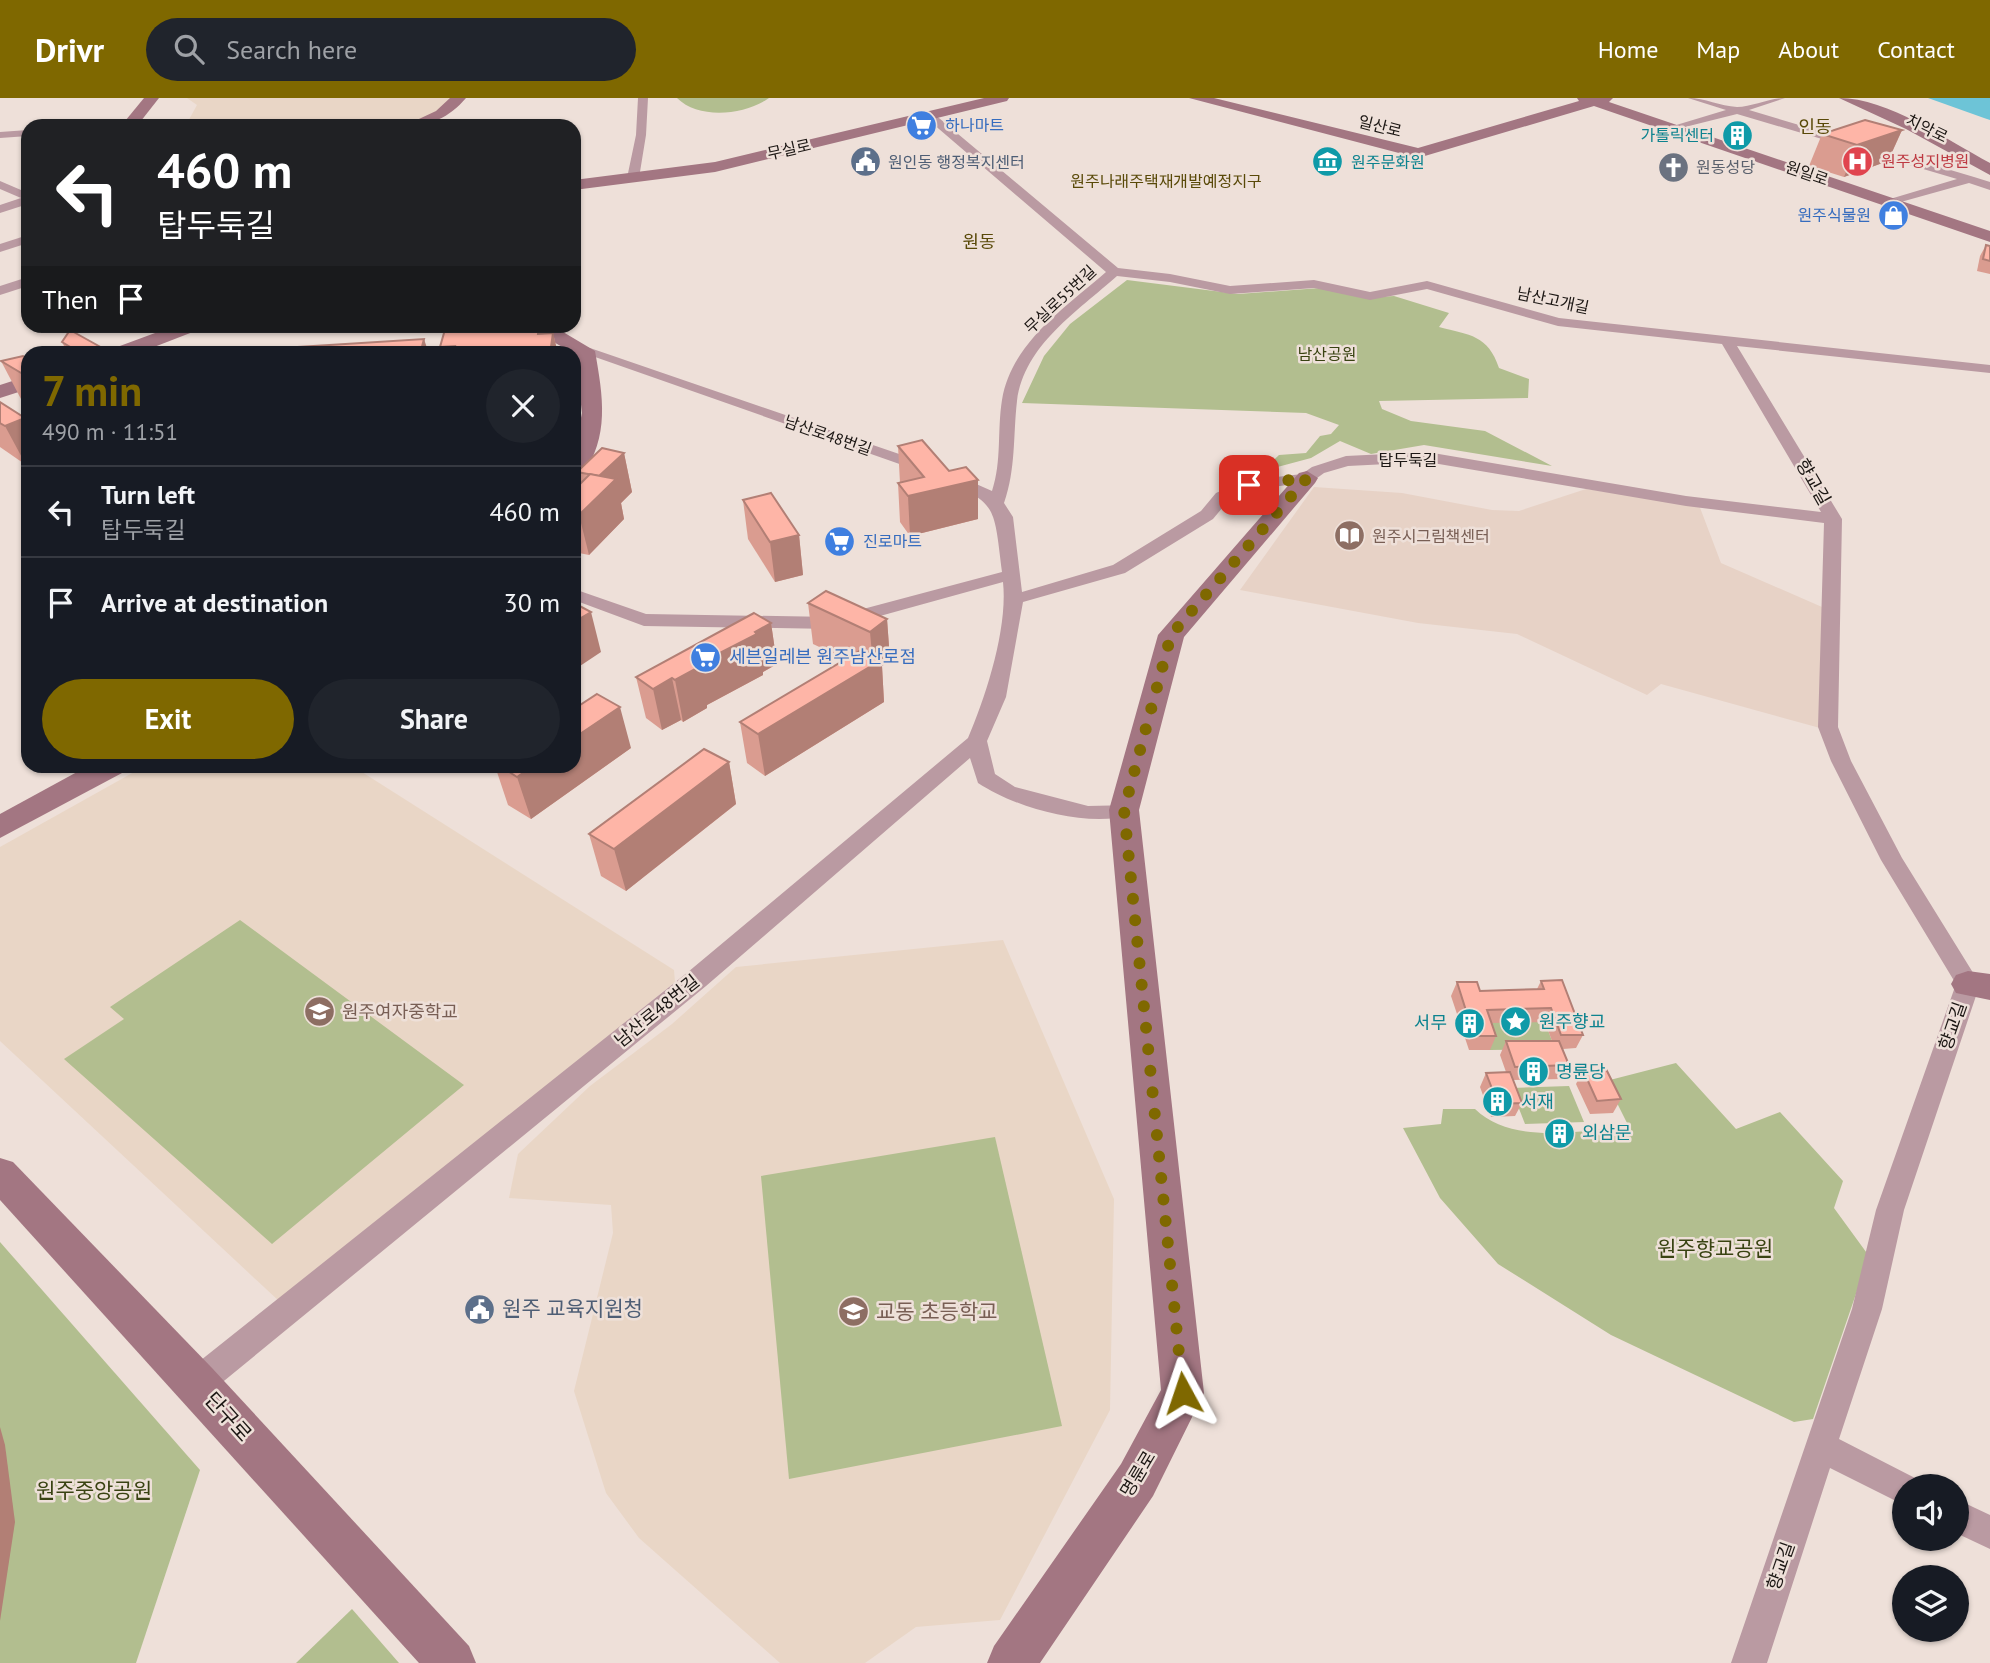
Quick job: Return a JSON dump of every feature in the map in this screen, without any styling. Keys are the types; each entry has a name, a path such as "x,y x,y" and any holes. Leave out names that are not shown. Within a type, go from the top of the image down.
{"street":[{"path":"135,119 152,98"},
{"path":"429,119 441,114 459,98"},
{"path":"633,178 641,135 643,98"},
{"name":"무실로","path":"581,184 715,167 1002,98"},
{"name":"일산로","path":"1196,98 1418,153 1566,104 1595,99"},
{"path":"1693,98 1984,180"},
{"path":"1727,98 1754,106"},
{"path":"1677,128 1780,98"},
{"name":"치악로","path":"1846,98 1915,125"},
{"name":"치악로","path":"1861,98 1915,125 1984,180"},
{"name":"원일로","path":"1595,99 1628,105 1677,128 1990,237"},
{"path":"1566,104 1611,109 1628,105"},
{"name":"무실로55번길","path":"929,116 1114,272 1026,354 1011,396 1007,478 996,503"},
{"path":"1915,125 1969,149 1990,154"},
{"path":"1915,125 1990,154"},
{"path":"0,135 21,134"},
{"name":"치악로","path":"1969,149 1990,164"},
{"path":"1894,202 1984,180"},
{"path":"0,185 21,196"},
{"path":"0,209 21,202"},
{"path":"0,248 21,241"},
{"name":"남산고개길","path":"1114,272 1170,278 1230,290 1314,284 1370,296 1427,285 1542,319 1990,369"},
{"path":"0,291 21,284"},
{"path":"137,346 172,333"},
{"path":"552,333 576,346"},
{"name":"향교길","path":"1727,341 1760,392 1833,519 1828,727 1842,761 1892,860 1979,985 1891,1210 1867,1309 1749,1663"},
{"path":"581,349 585,351 594,427 591,443 581,459"},
{"name":"남산로48번길","path":"197,1383 697,979 977,741 996,697 1014,599 1004,517 996,503 981,491 934,471 585,351"},
{"path":"0,392 21,385"},
{"name":"탑두둑길","path":"1014,599 1065,587 1119,569 1173,539 1207,516 1222,497 1249,485 1307,478 1318,470 1346,461 1427,457 1686,501 1833,519"},
{"name":"명륜로","path":"1011,1663 1137,1480 1183,1393 1124,810 1171,635 1307,478"},
{"path":"581,597 644,620 833,623 1010,575"},
{"path":"977,741 985,778 1008,793 1088,813 1124,810"},
{"path":"0,827 99,773"},
{"name":"단구로","path":"0,1174 197,1383 452,1663"},
{"path":"1821,1447 1892,1483"},
{"path":"1969,1522 1990,1532"}],"shaded area":[{"path":"187,98 454,98 425,119 189,119 197,105"},
{"path":"1314,487 1402,493 1492,510 1519,511 1586,489 1699,505 1721,563 1822,607 1820,728 1661,684 1647,695 1517,634 1418,623 1240,590"},
{"name":"원주여자중학교","path":"132,773 363,773 674,970 675,982 280,1302 0,1041 0,847"},
{"name":"교동 초등학교","path":"1003,940 1114,1199 1110,1410 1000,1620 916,1627 865,1663 780,1663 639,1538 606,1493 574,1391 613,1233 611,1205 509,1198 518,1154 590,1086 672,1024 736,967"}],"green space":[{"path":"677,98 769,98 748,108 722,113 697,110"},
{"name":"남산공원","path":"1127,280 1238,294 1320,288 1364,298 1394,296 1449,313 1439,327 1476,338 1489,349 1499,368 1529,379 1528,398 1379,401 1382,409 1411,421 1485,431 1552,466 1424,445 1371,454 1340,441 1311,458 1262,471 1279,455 1306,453 1320,436 1331,434 1339,425 1306,413 1022,403 1044,356 1070,324"},
{"path":"240,920 464,1085 272,1244 64,1059 124,1019 110,1007"},
{"path":"1535,995 1555,1049 1490,1050 1472,996"},
{"name":"원주향교공원","path":"1676,1063 1736,1129 1780,1112 1843,1181 1834,1208 1869,1256 1813,1419 1794,1422 1611,1335 1498,1264 1440,1198 1403,1128 1441,1124 1443,1109 1475,1109 1491,1121 1528,1132 1629,1127 1606,1081"},
{"path":"1569,1086 1584,1122 1525,1124 1511,1088"},
{"path":"995,1137 1062,1426 789,1479 761,1176"},
{"name":"원주중앙공원","path":"0,1242 200,1470 136,1663 0,1663"},
{"path":"352,1609 399,1663 296,1663"}],"water":[{"path":"1928,98 1990,98 1990,120 1984,118"}],"building":[{"path":"1865,120 1902,130 1857,145 1822,134"},
{"path":"1986,245 1990,246 1990,261 1983,259"},
{"path":"68,333 75,333 99,346 69,346 62,342"},
{"path":"444,333 553,333 551,346 440,346"},
{"path":"424,339 422,346 314,346"},
{"path":"21,356 21,373 1,361"},
{"path":"0,402 21,415 21,420 5,426 0,423"},
{"path":"922,440 949,471 966,467 978,480 908,496 898,483 924,477 898,446"},
{"path":"602,448 624,453 599,476 581,473 581,468"},
{"path":"590,474 616,479 581,513 581,483"},
{"path":"771,493 799,535 770,542 743,500"},
{"path":"826,591 887,619 870,632 808,603"},
{"path":"581,607 591,612 581,618"},
{"path":"754,613 771,623 755,632 757,634 696,665 699,667 653,689 636,677"},
{"path":"863,649 881,660 758,734 740,722"},
{"path":"597,694 620,707 581,733 581,704"},
{"path":"704,749 729,762 614,849 589,834"},
{"path":"1562,980 1583,1035 1561,1035 1551,1008 1487,1010 1496,1036 1474,1036 1457,982 1477,982 1480,991 1544,989 1541,981"},
{"path":"1506,1041 1559,1041 1569,1065 1515,1067"},
{"path":"1606,1069 1621,1099 1597,1101 1583,1070"},
{"path":"1510,1072 1522,1103 1498,1104 1486,1073"}],"place":[{"name":"하나마트","path":"922,125"},
{"name":"가톨릭센터","path":"1737,135"},
{"name":"원주성지병원","path":"1858,161"},
{"name":"원인동 행정복지센터","path":"865,162"},
{"name":"원주문화원","path":"1328,162"},
{"name":"원동성당","path":"1673,167"},
{"name":"원주식물원","path":"1894,215"},
{"name":"원주시그림책센터","path":"1349,536"},
{"name":"진로마트","path":"840,541"},
{"name":"세븐일레븐 원주남산로점","path":"706,657"},
{"name":"원주여자중학교","path":"319,1012"},
{"name":"원주향교","path":"1516,1022"},
{"name":"서무","path":"1470,1023"},
{"name":"명륜당","path":"1533,1072"},
{"name":"서재","path":"1498,1102"},
{"name":"외삼문","path":"1559,1133"},
{"name":"원주 교육지원청","path":"479,1309"},
{"name":"교동 초등학교","path":"853,1312"}],"district":[{"name":"인동","path":"1815,127"},
{"name":"원주나래주택재개발예정지구","path":"1166,181"},
{"name":"원동","path":"979,242"}],"route":[{"path":"1183,1393 1124,810 1171,635 1189,611 1307,478 1249,485"}]}
